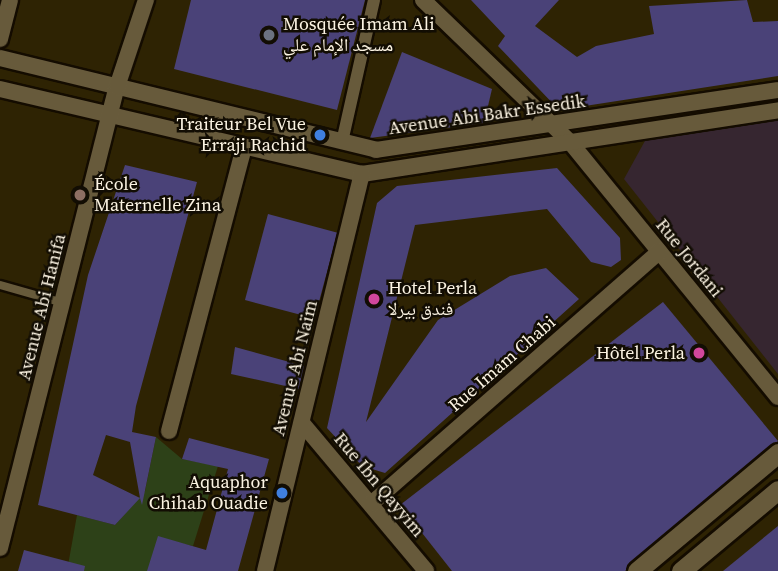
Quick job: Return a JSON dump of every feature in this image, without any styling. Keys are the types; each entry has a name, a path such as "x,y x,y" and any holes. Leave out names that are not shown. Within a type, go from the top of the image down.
{"street":[{"path":"0,39 10,0"},
{"path":"117,87 146,0"},
{"path":"342,142 374,0"},
{"name":"Rue Jordani","path":"423,0 570,142 778,397"},
{"name":"Avenue Abi Bakr Essedik","path":"0,58 376,150 778,90"},
{"name":"Avenue Abi Hanifa","path":"0,548 117,87"},
{"path":"0,89 243,150 362,174 778,110"},
{"path":"169,431 243,150"},
{"name":"Avenue Abi Naïm","path":"265,571 362,174"},
{"name":"Rue Imam Chabi","path":"371,504 659,252"},
{"name":"Rue Ibn Qayyim","path":"302,424 426,571"},
{"path":"637,571 778,453"},
{"path":"681,571 778,490"}],"lane":[{"path":"0,285 63,303"}],"shaded area":[{"path":"778,117 778,374 624,179 646,139"}],"green space":[{"path":"156,437 182,459 218,466 193,546 166,540 157,571 67,571 77,515 115,525 145,491"}],"building":[{"name":"Mosquée Imam Ali مسجد الإمام علي","path":"191,0 365,0 337,110 174,69"},
{"path":"471,0 559,0 535,26 577,57 596,46 654,34 649,6 747,0 753,22 778,21 778,76 559,110 498,46 505,36"},
{"path":"402,52 492,89 484,123 370,138"},
{"path":"125,165 197,182 136,406 132,432 156,437 142,505 140,498 115,525 38,505 88,275","holes":["106,435 130,442 140,498 93,475"]},
{"path":"557,168 620,238 621,260 611,267 591,262 547,209 415,225 366,422 438,320 510,276 546,268 579,299 385,473 362,466 327,428 377,203 397,186"},
{"path":"268,214 338,233 315,319 245,300"},
{"path":"663,302 778,441 625,571 452,571 400,505"},
{"path":"235,347 304,366 299,389 231,374"},
{"path":"189,438 269,459 238,571 147,571 158,536 206,550 228,469 182,459"},
{"path":"778,526 778,571 723,571"},
{"path":"24,550 85,566 84,571 18,571"}],"place":[{"name":"Mosquée Imam Ali مسجد الإمام علي","path":"269,35"},
{"name":"Traiteur Bel Vue Erraji Rachid","path":"320,135"},
{"name":"École Maternelle Zina","path":"80,195"},
{"name":"Hotel Perla فندق بيرلا","path":"374,299"},
{"name":"Hôtel Perla","path":"699,353"},
{"name":"Aquaphor Chihab Ouadie","path":"282,493"}]}
